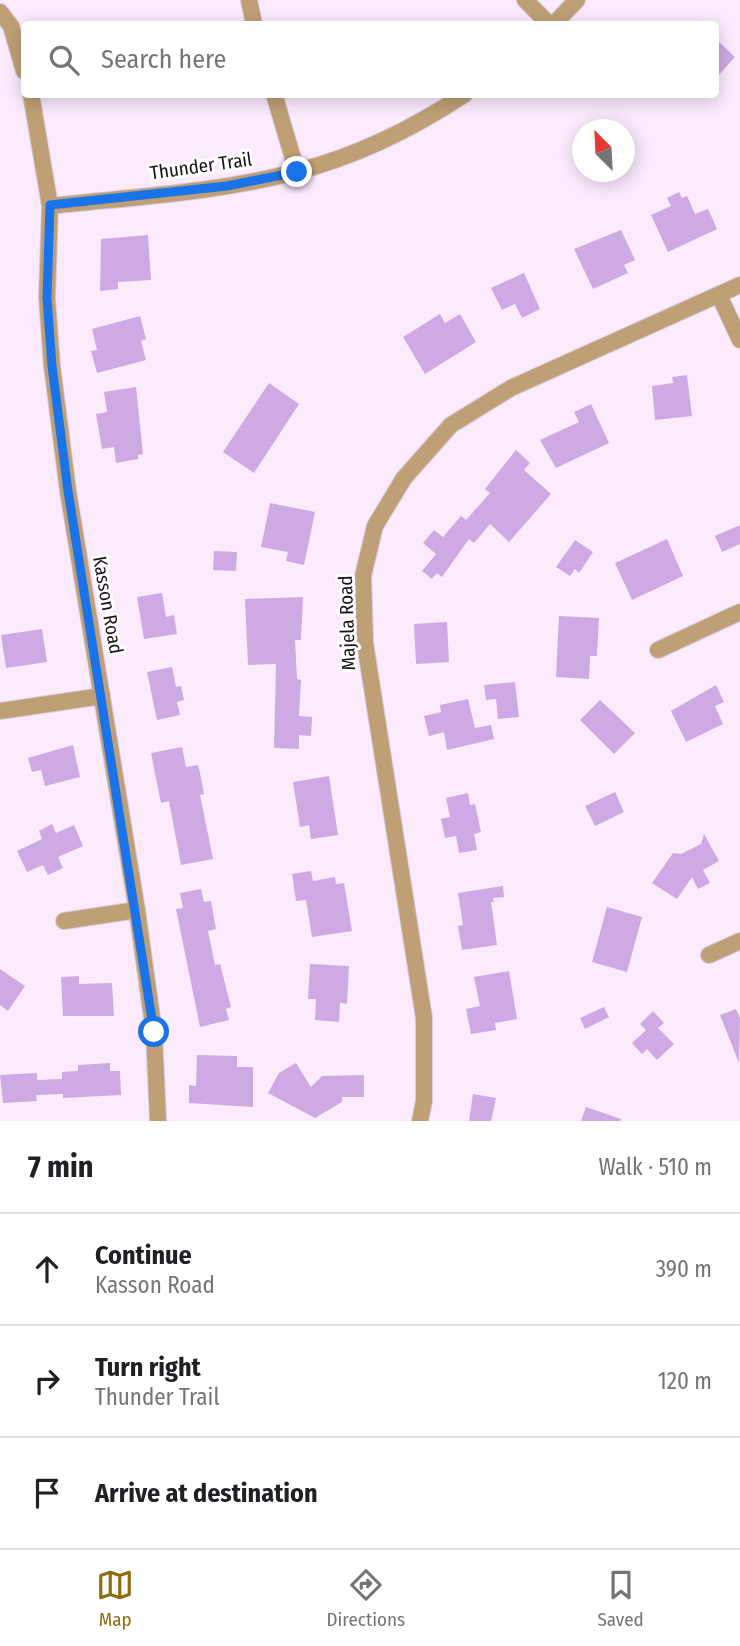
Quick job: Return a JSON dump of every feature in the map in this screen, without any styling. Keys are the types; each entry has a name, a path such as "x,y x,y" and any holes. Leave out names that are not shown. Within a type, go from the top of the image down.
{"street":[{"path":"249,0 253,21"},
{"path":"525,0 548,21"},
{"path":"554,21 577,0"},
{"path":"0,12 11,26 21,61"},
{"name":"Kasson Road","path":"32,98 50,205 47,298 52,366 68,491 137,910 154,1032 159,1121"},
{"path":"275,98 297,172"},
{"name":"Thunder Trail","path":"50,205 227,186 297,172 379,141 459,98"},
{"name":"Majela Road","path":"420,1121 424,1101 424,1018 365,643 363,576 375,526 404,478 452,425 511,388 740,285"},
{"path":"719,295 740,340"},
{"path":"658,650 740,612"},
{"path":"0,711 103,696"},
{"path":"64,921 137,910"},
{"path":"709,955 740,941"}],"building":[{"path":"719,42 735,57 719,75"},
{"path":"679,192 682,198 687,196 695,214 708,209 717,229 668,252 651,215 671,206 667,198"},
{"path":"621,230 635,260 624,265 628,273 593,289 574,249"},
{"path":"148,235 151,280 118,282 118,289 100,291 101,239"},
{"path":"524,273 540,309 522,318 515,304 502,310 491,288"},
{"path":"440,314 445,323 460,314 476,342 425,374 403,337"},
{"path":"140,316 146,339 141,341 146,360 97,373 91,351 97,350 92,329"},
{"path":"687,375 692,416 655,420 652,386 673,383 672,377"},
{"path":"269,383 299,404 254,473 223,452"},
{"path":"136,387 143,454 138,455 138,459 116,463 114,447 102,449 96,414 107,412 104,392"},
{"path":"591,404 609,443 556,468 540,440 579,422 574,412"},
{"path":"516,450 530,463 524,470 551,494 509,542 490,524 474,543 469,539 442,577 437,573 432,579 422,571 436,554 423,543 434,530 443,537 461,516 466,520 490,493 485,489"},
{"path":"270,503 315,512 304,565 286,561 288,552 261,547"},
{"path":"740,525 740,544 722,552 715,536"},
{"path":"667,539 683,576 632,600 615,563"},
{"path":"575,540 593,552 579,573 575,569 570,576 556,567"},
{"path":"214,551 237,552 236,571 213,570"},
{"path":"162,593 166,617 174,615 177,634 144,639 137,597"},
{"path":"303,597 301,640 295,640 297,679 301,680 299,716 312,717 311,736 299,735 299,749 274,748 276,664 248,665 245,599"},
{"path":"559,616 599,618 597,656 590,656 589,679 556,677"},
{"path":"447,622 449,662 416,664 414,624"},
{"path":"42,629 47,662 6,668 1,635"},
{"path":"172,667 176,687 181,686 184,700 177,702 180,715 157,720 147,672"},
{"path":"515,682 519,717 498,719 496,699 486,700 484,685"},
{"path":"716,685 724,702 715,706 723,724 686,742 671,711"},
{"path":"468,699 475,728 491,725 494,739 447,750 444,732 429,736 424,716 441,712 440,705"},
{"path":"600,700 635,733 614,754 580,720"},
{"path":"73,745 80,777 45,786 41,770 32,772 28,758"},
{"path":"182,747 186,767 198,765 204,794 200,795 213,859 181,865 169,801 161,803 151,753"},
{"path":"329,776 338,835 311,839 309,825 300,827 293,782"},
{"path":"615,792 624,812 595,826 585,806"},
{"path":"468,793 470,805 475,804 481,832 474,834 477,850 459,853 456,836 445,838 441,819 450,817 446,798"},
{"path":"52,824 56,833 74,825 83,846 58,857 63,868 48,875 43,865 27,872 17,851 42,839 39,831"},
{"path":"704,834 719,861 703,870 710,883 698,889 692,877 677,899 652,883 673,853 681,854 701,844"},
{"path":"311,871 313,881 335,877 336,884 344,883 352,931 312,937 306,900 296,901 292,874"},
{"path":"503,886 504,897 493,898 494,902 491,902 497,945 462,950 458,926 463,925 458,893"},
{"path":"201,889 204,902 211,901 216,929 208,931 215,965 220,964 231,1007 226,1009 229,1020 200,1027 176,909 183,908 180,893"},
{"path":"607,907 642,917 627,972 592,962"},
{"path":"310,964 349,966 347,1004 340,1003 339,1022 315,1020 316,999 308,999"},
{"path":"0,969 25,986 8,1011 0,1005"},
{"path":"509,971 517,1019 495,1023 496,1030 471,1034 466,1009 480,1006 474,977"},
{"path":"79,976 79,984 112,983 114,1016 63,1016 61,977"},
{"path":"604,1007 609,1017 585,1029 580,1018"},
{"path":"736,1009 740,1018 739,1063 720,1015"},
{"path":"653,1011 664,1023 658,1028 674,1044 657,1060 647,1049 642,1054 632,1043 646,1030 640,1024"},
{"path":"197,1055 237,1056 237,1067 253,1067 253,1107 189,1103 189,1085 196,1086"},
{"path":"110,1063 110,1071 120,1071 121,1095 63,1098 63,1094 36,1095 37,1101 3,1103 0,1075 37,1073 37,1080 62,1079 62,1072 78,1071 78,1065"},
{"path":"296,1063 311,1087 322,1076 364,1075 364,1097 342,1097 342,1102 315,1118 268,1093 279,1073"},
{"path":"473,1094 496,1098 491,1121 469,1121"},
{"path":"586,1107 621,1119 581,1121"}],"route":[{"path":"154,1032 103,696 68,491 52,366 47,298 50,205 227,186 297,172"}]}
